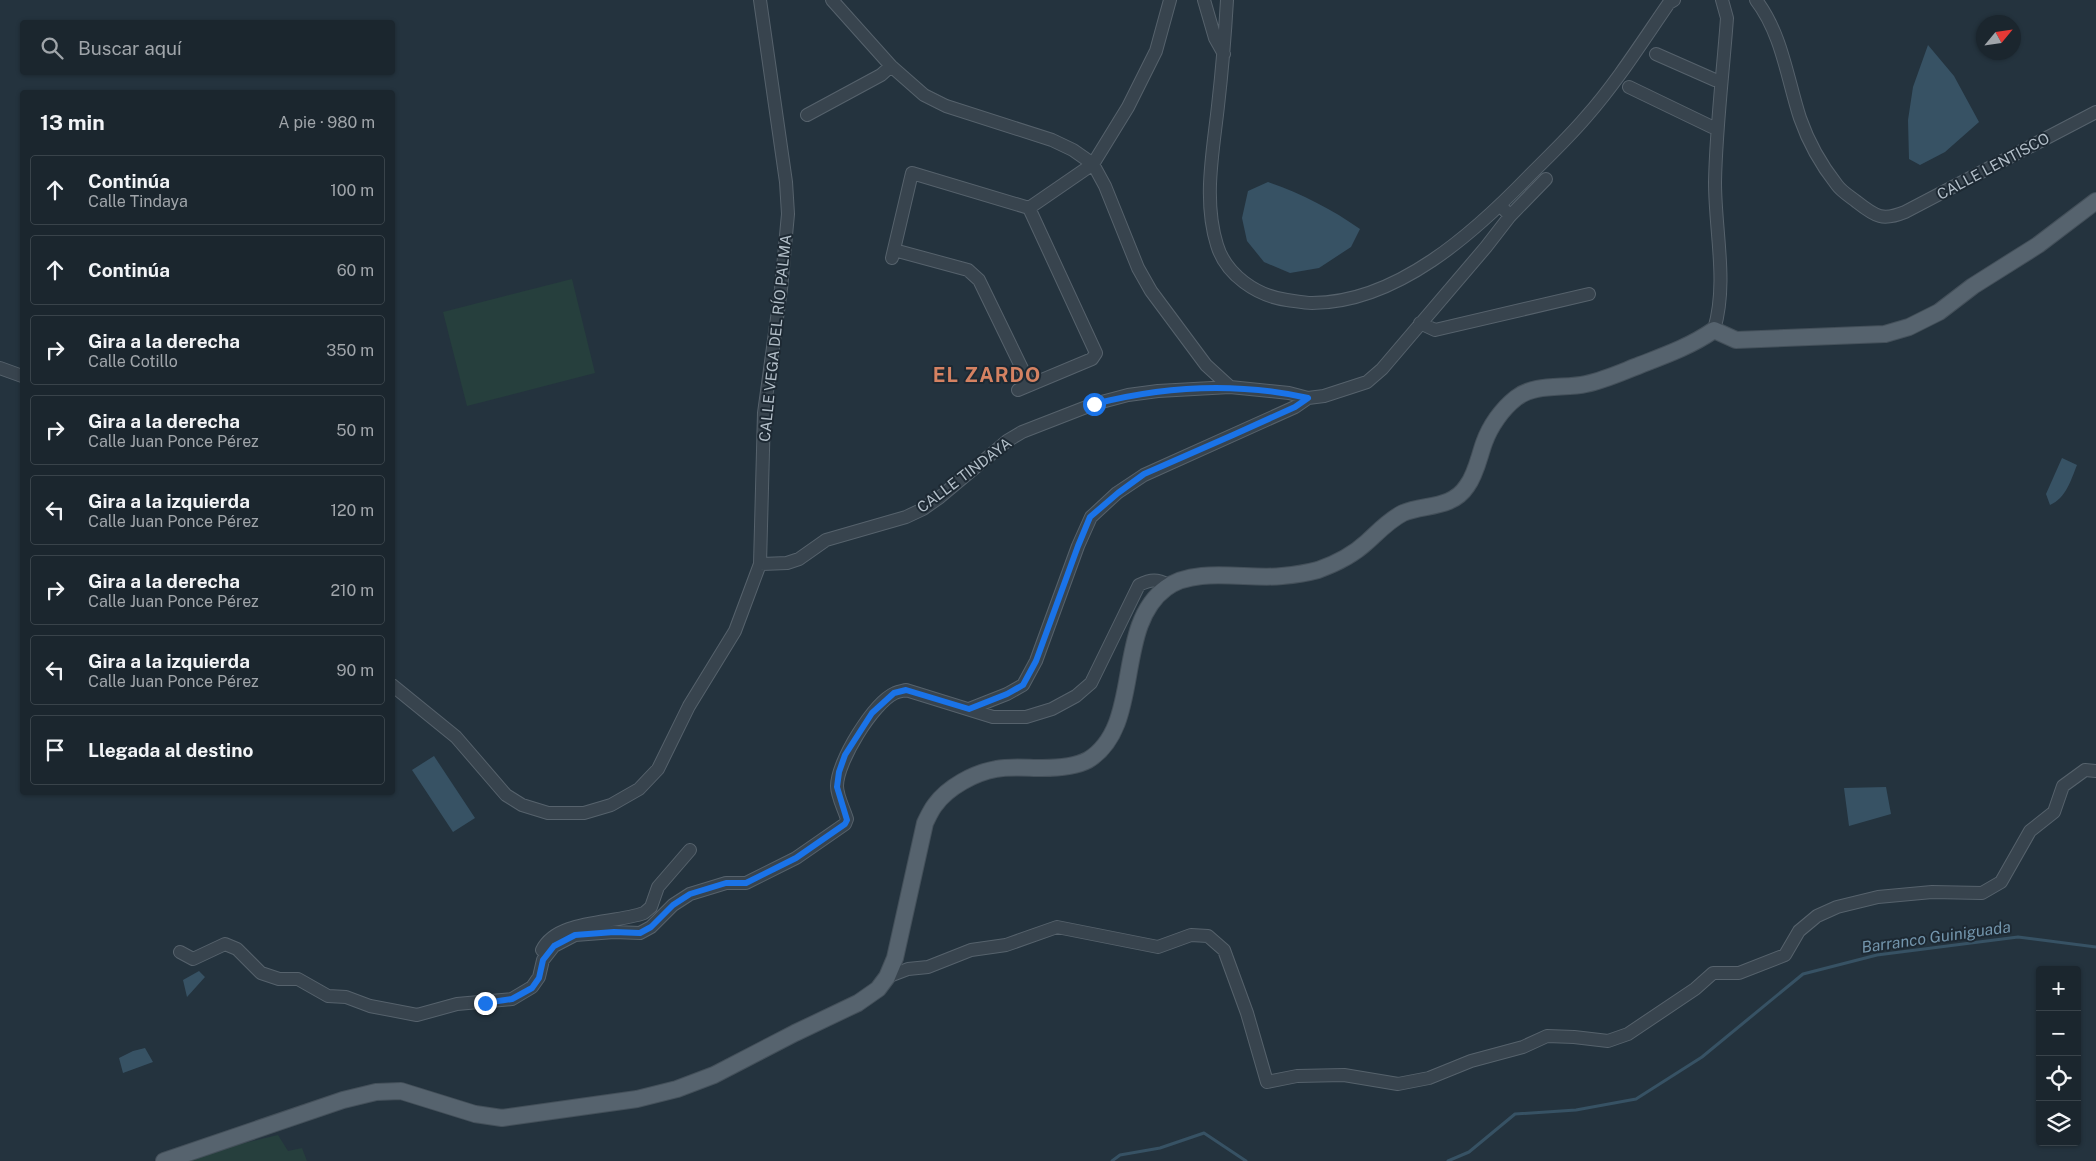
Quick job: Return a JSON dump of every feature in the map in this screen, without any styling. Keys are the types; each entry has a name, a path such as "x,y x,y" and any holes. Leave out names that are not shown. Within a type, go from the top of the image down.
{"main road":[{"path":"164,1161 343,1100 376,1092 401,1091 475,1114 502,1118 637,1099 678,1089 714,1075 858,1003 878,989 887,977 895,958 925,823 934,805 950,790 971,778 997,769 1056,768 1085,762 1103,750 1116,728 1138,631 1144,614 1156,596 1169,585 1186,578 1214,575 1282,576 1317,570 1346,558 1400,514 1417,508 1442,505 1457,498 1467,486 1485,440 1498,415 1518,396 1539,389 1602,380 1694,344 1714,330 1736,340 1885,334 1909,327 1939,312 1973,286 2038,245 2096,201"}],"street":[{"name":"CALLE VEGA DEL RÍO PALMA","path":"395,687 456,737 506,796 522,805 548,813 584,813 611,805 639,789 658,769 689,706 735,632 760,564 764,413 782,290 788,214 786,182 760,0"},
{"path":"832,0 891,66 924,95 946,106 1052,140 1073,150 1093,164 1105,186 1138,268 1151,291 1206,365 1230,387"},
{"path":"1029,208 1093,164 1128,107 1156,51 1170,0"},
{"path":"1204,0 1215,38 1224,54"},
{"path":"1227,0 1224,54 1210,176 1210,219 1218,247 1228,268 1247,285 1278,299 1312,303 1346,299 1375,290 1434,260 1461,241 1501,206 1587,116 1622,72 1669,4 1674,0"},
{"path":"1714,330 1720,311 1715,183 1727,18 1722,0"},
{"name":"CALLE LENTISCO","path":"1756,0 1765,11 1781,50 1801,120 1814,150 1838,186 1870,213 1889,218 1905,212 2096,112"},
{"path":"1656,54 1715,80"},
{"path":"807,115 881,75 891,66"},
{"path":"1629,87 1712,127"},
{"path":"912,173 1029,208 1096,353 1092,360 1024,387 979,280 968,270 893,254 912,173"},
{"path":"969,709 1007,694 1023,685 1036,661 1090,517 1144,474 1295,407 1308,398 1324,396 1367,382 1382,369 1510,216 1546,179"},
{"path":"1501,206 1510,216"},
{"path":"1420,323 1435,330 1590,294"},
{"path":"0,368 20,375"},
{"name":"CALLE TINDAYA","path":"760,564 787,563 799,559 826,540 906,517 923,509 1007,441 1022,432 1094,404 1128,395 1158,391 1230,387 1290,393 1308,398"},
{"path":"543,960 554,946 575,935 614,932 640,933 651,927 673,905 690,894 726,883 746,883 796,858 845,824 847,820 837,787 839,772 845,755 872,713 894,693 906,690 992,717 1026,717 1052,709 1076,696 1091,683 1139,585 1148,580 1158,579 1169,585"},
{"path":"887,977 908,969 928,967 971,950 1006,945 1057,926 1158,947 1190,935 1208,936 1224,950 1247,1012 1267,1082 1297,1076 1344,1075 1398,1084 1429,1078 1471,1061 1523,1047 1547,1036 1608,1041 1628,1034 1695,989 1713,973 1739,973 1785,955 1799,931 1817,916 1837,907 1878,897 1923,892 1982,893 2001,882 2030,831 2054,812 2063,786 2085,770 2096,771"},
{"path":"180,952 193,959 225,944 237,950 261,973 279,979 298,978 328,996 346,997 370,1006 417,1015 457,1004 512,999 532,988 539,978 543,960 542,949 550,938 563,930 644,913 651,907 658,887 690,850"}],"green space":[{"path":"572,279 595,373 467,406 443,312"},
{"path":"278,1135 288,1151 302,1148 307,1161 182,1161 223,1148"}],"water":[{"path":"1928,45 1954,76 1979,122 1945,152 1920,165 1909,159 1908,120 1913,87"},
{"path":"1268,182 1315,202 1360,229 1351,247 1319,268 1290,273 1264,262 1247,241 1242,218 1248,191"},
{"path":"2062,458 2077,465 2064,493 2056,502 2050,505 2046,494"},
{"path":"434,756 475,818 453,832 412,770"},
{"path":"1886,787 1891,814 1849,826 1844,788"},
{"path":"199,971 205,977 187,997 183,980"},
{"path":"145,1048 153,1062 123,1073 119,1058 133,1051"}],"waterway":[{"name":"Barranco Guiniguada","path":"1448,1161 1469,1152 1515,1114 1576,1110 1636,1099 1702,1057 1803,974 1877,955 2018,937 2096,947"},
{"name":"Barranco Guiniguada","path":"1112,1161 1120,1155 1160,1148 1204,1133 1246,1161"}],"district":[{"name":"EL ZARDO","path":"987,375"}],"route":[{"path":"485,1003 512,999 532,988 539,978 543,960 554,946 575,935 614,932 640,933 651,927 673,905 690,894 726,883 746,883 796,858 845,824 847,820 837,787 839,772 845,755 872,713 894,693 906,690 969,709 1007,694 1023,685 1036,661 1090,517 1144,474 1295,407 1308,398 1290,393 1230,387 1158,391 1128,395 1094,404"}]}
